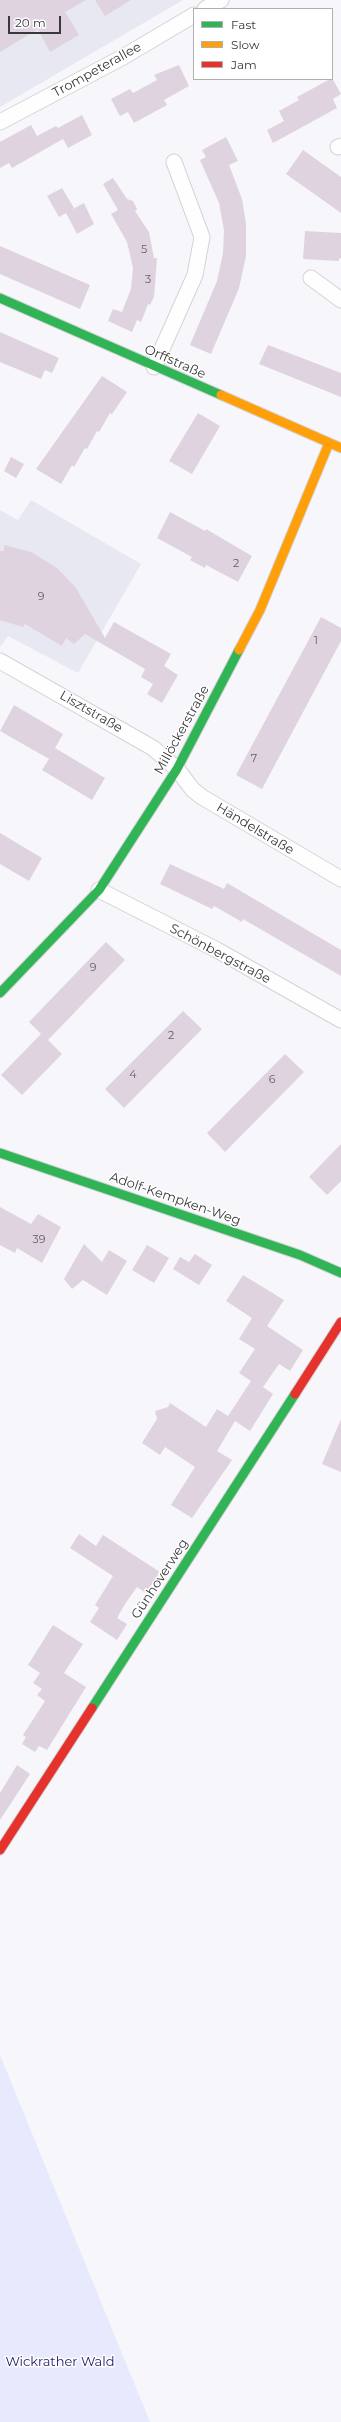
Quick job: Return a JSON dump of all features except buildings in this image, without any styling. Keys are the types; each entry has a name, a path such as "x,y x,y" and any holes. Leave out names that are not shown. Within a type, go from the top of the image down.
{"street":[{"path":"207,8 221,0"},
{"name":"Trompeterallee","path":"0,122 123,57 193,16"},
{"path":"154,367 195,275 202,237 174,162"},
{"path":"310,278 341,300"},
{"name":"Orffstraße","path":"0,298 341,448"},
{"name":"Millöckerstraße","path":"0,993 99,890 177,769 260,610 329,443"},
{"name":"Lisztstraße","path":"0,661 153,748 177,769"},
{"name":"Händelstraße","path":"177,769 193,790 202,797 341,879"},
{"name":"Schönbergstraße","path":"99,890 221,953 341,1020"},
{"name":"Adolf-Kempken-Weg","path":"0,1153 300,1255 341,1273"},
{"name":"Günhoverweg","path":"0,1850 341,1322"}],"shaded area":[{"path":"0,0 183,0 0,107"},
{"path":"31,500 141,564 78,673 8,636 0,647 0,510 18,520"}],"green space":[{"name":"Wickrather Wald","path":"0,2055 150,2422 0,2422"}],"traffic: fast":[{"path":"0,298 221,395"},
{"path":"0,993 99,890 177,769 239,650"},
{"path":"0,1153 300,1255 341,1273"},
{"path":"92,1708 295,1394"}],"traffic: slow":[{"path":"221,395 341,448"},
{"path":"239,650 260,610 329,443"}],"traffic: jam":[{"path":"295,1394 341,1322"},
{"path":"0,1850 92,1708"}]}
